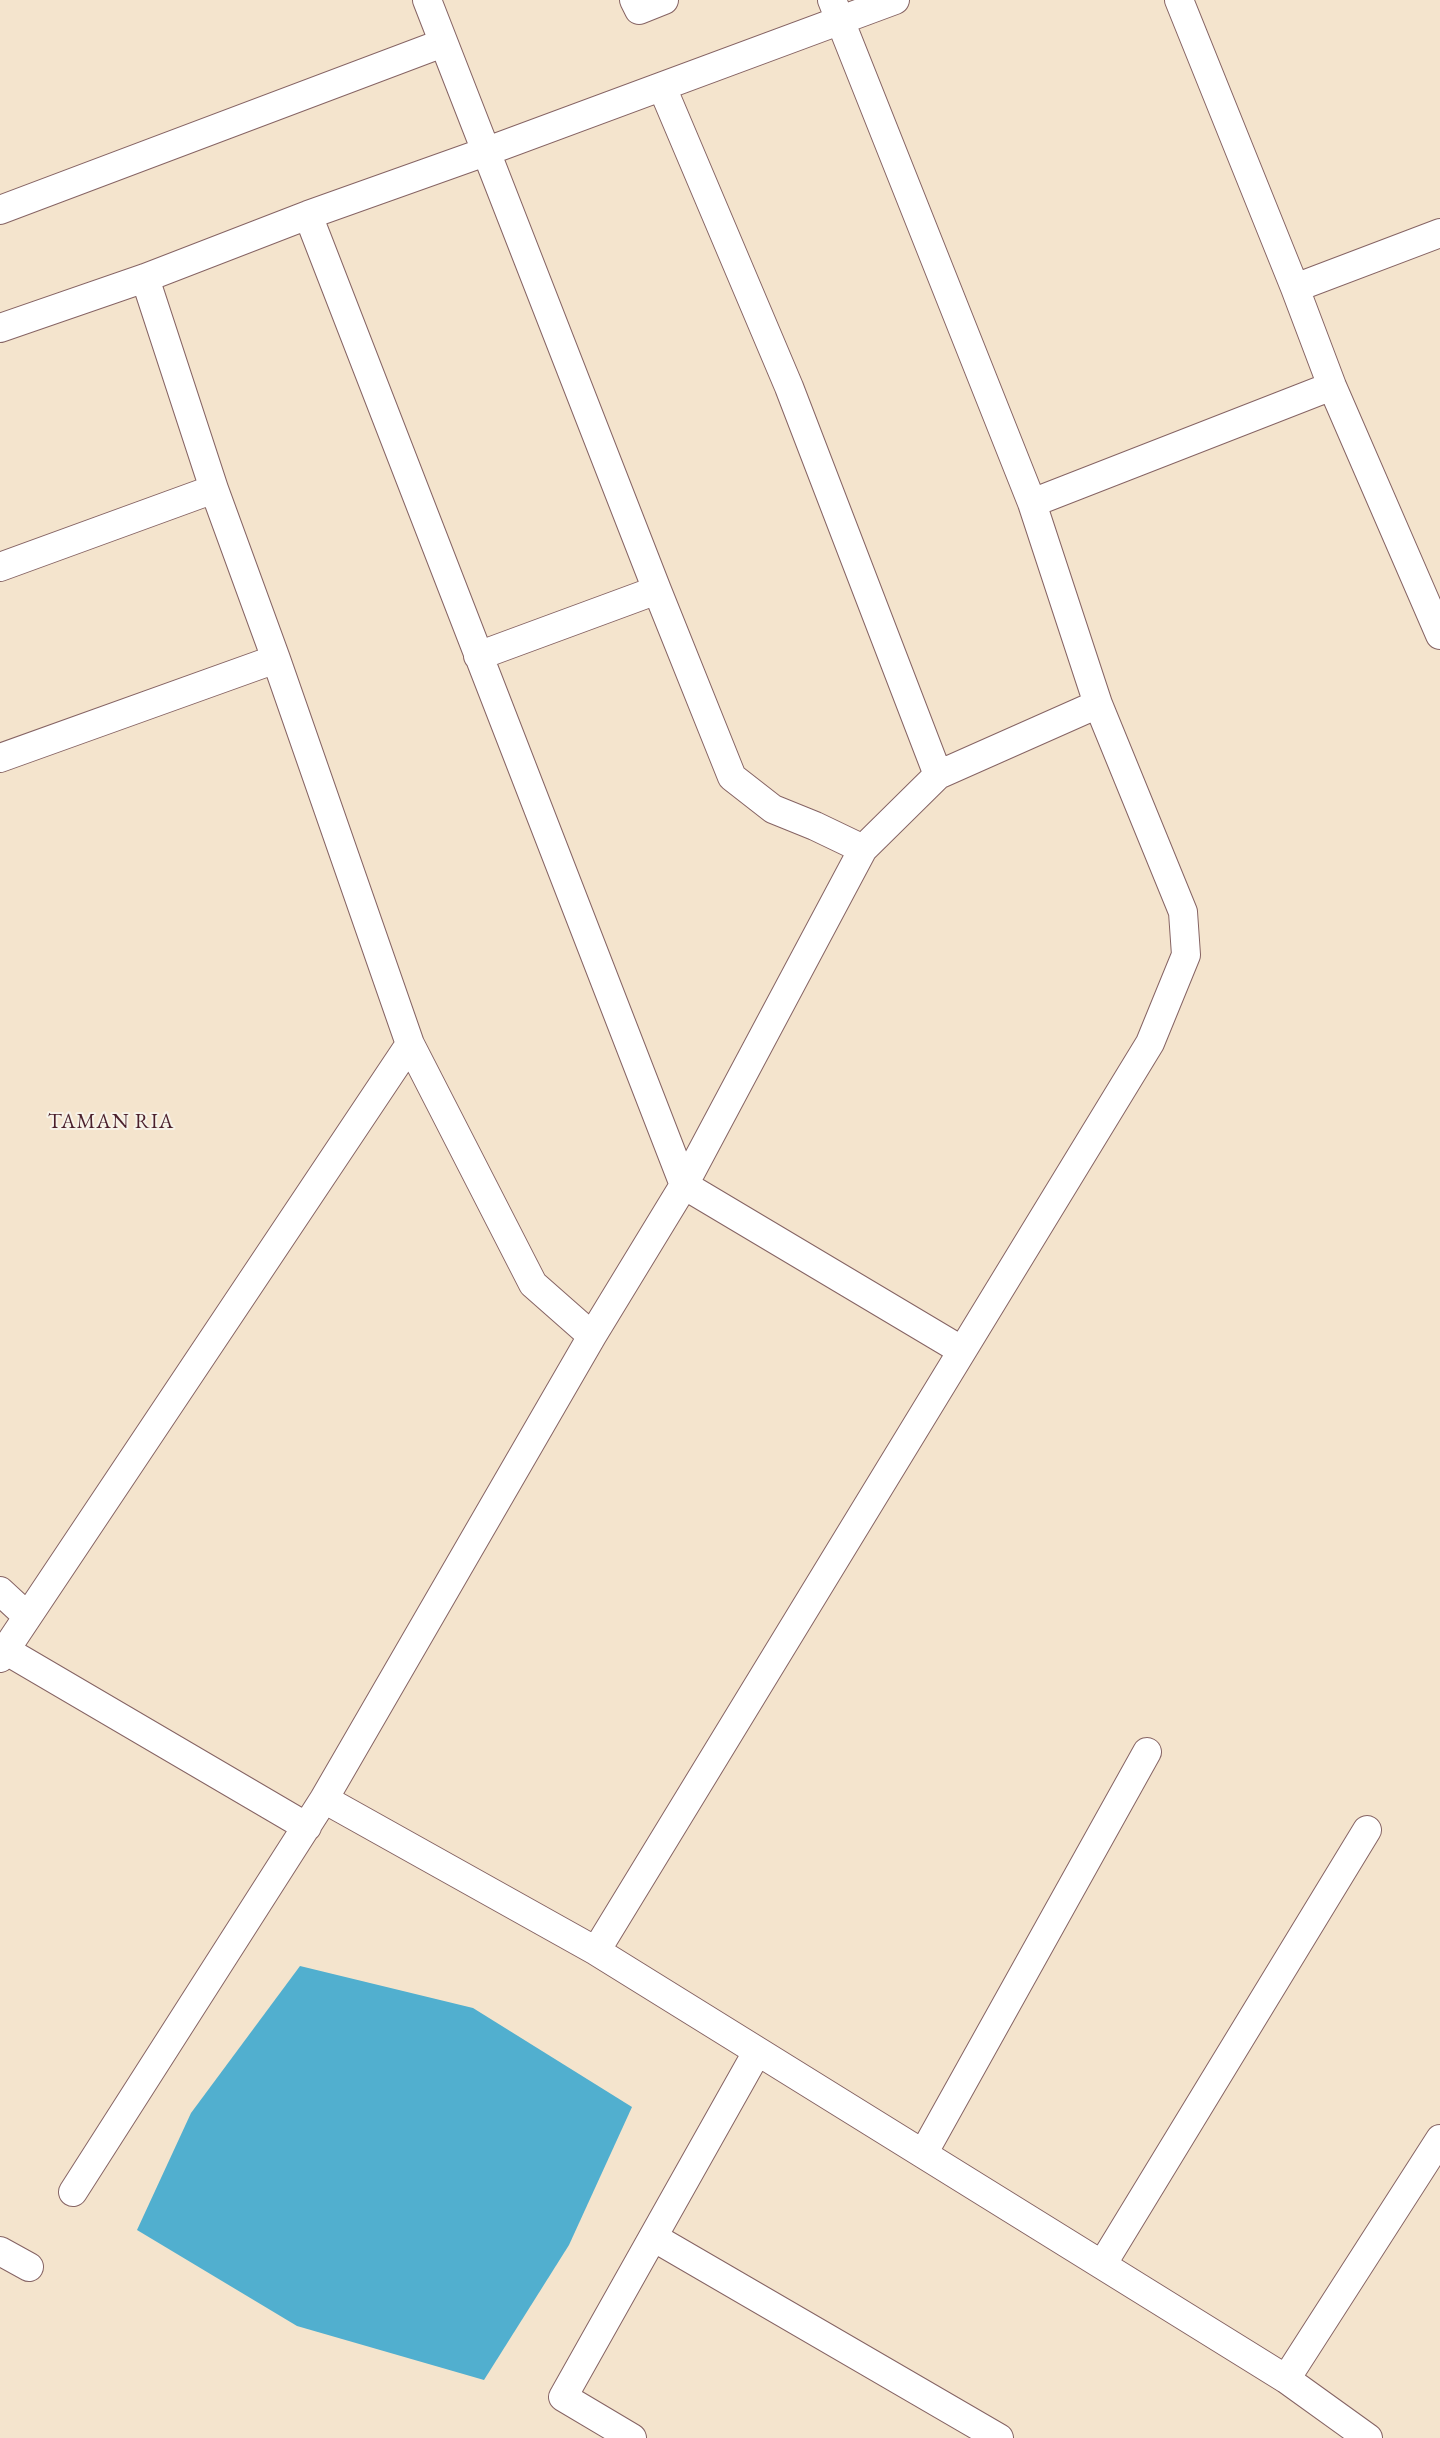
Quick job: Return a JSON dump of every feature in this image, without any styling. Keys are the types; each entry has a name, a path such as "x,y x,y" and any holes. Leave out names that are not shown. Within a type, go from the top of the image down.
{"street":[{"path":"427,0 485,152 732,777 773,809 863,849"},
{"path":"634,0 639,10 664,0"},
{"path":"0,328 145,278 308,216 662,87 836,9 895,0"},
{"path":"1179,0 1295,288 1332,386 1440,635"},
{"path":"596,1951 1150,1043 1186,955 1183,912 1098,704 1032,504 836,9"},
{"path":"0,210 443,43"},
{"path":"662,87 789,387 938,776"},
{"path":"308,216 684,1185 961,1350"},
{"path":"1295,288 1440,233"},
{"path":"145,278 214,490 276,659 410,1044 533,1284 592,1336"},
{"path":"1032,504 1332,386"},
{"path":"0,567 214,490"},
{"path":"478,656 657,590"},
{"path":"0,758 276,659"},
{"path":"72,2192 324,1799 592,1336 684,1185 863,849 938,776 1098,704"},
{"path":"307,1827 3,1654 410,1044"},
{"path":"0,1591 28,1616"},
{"path":"923,2154 1147,1752"},
{"path":"324,1799 596,1951 1286,2379 1368,2438"},
{"path":"1102,2264 1367,1830"},
{"path":"632,2438 563,2398 757,2052"},
{"path":"1286,2379 1440,2139"},
{"path":"653,2237 999,2438"},
{"path":"0,2250 29,2267"}],"water":[{"path":"300,1966 473,2008 632,2107 569,2245 484,2380 297,2326 137,2230 191,2113"}],"district":[{"name":"TAMAN RIA","path":"111,1122"}]}
